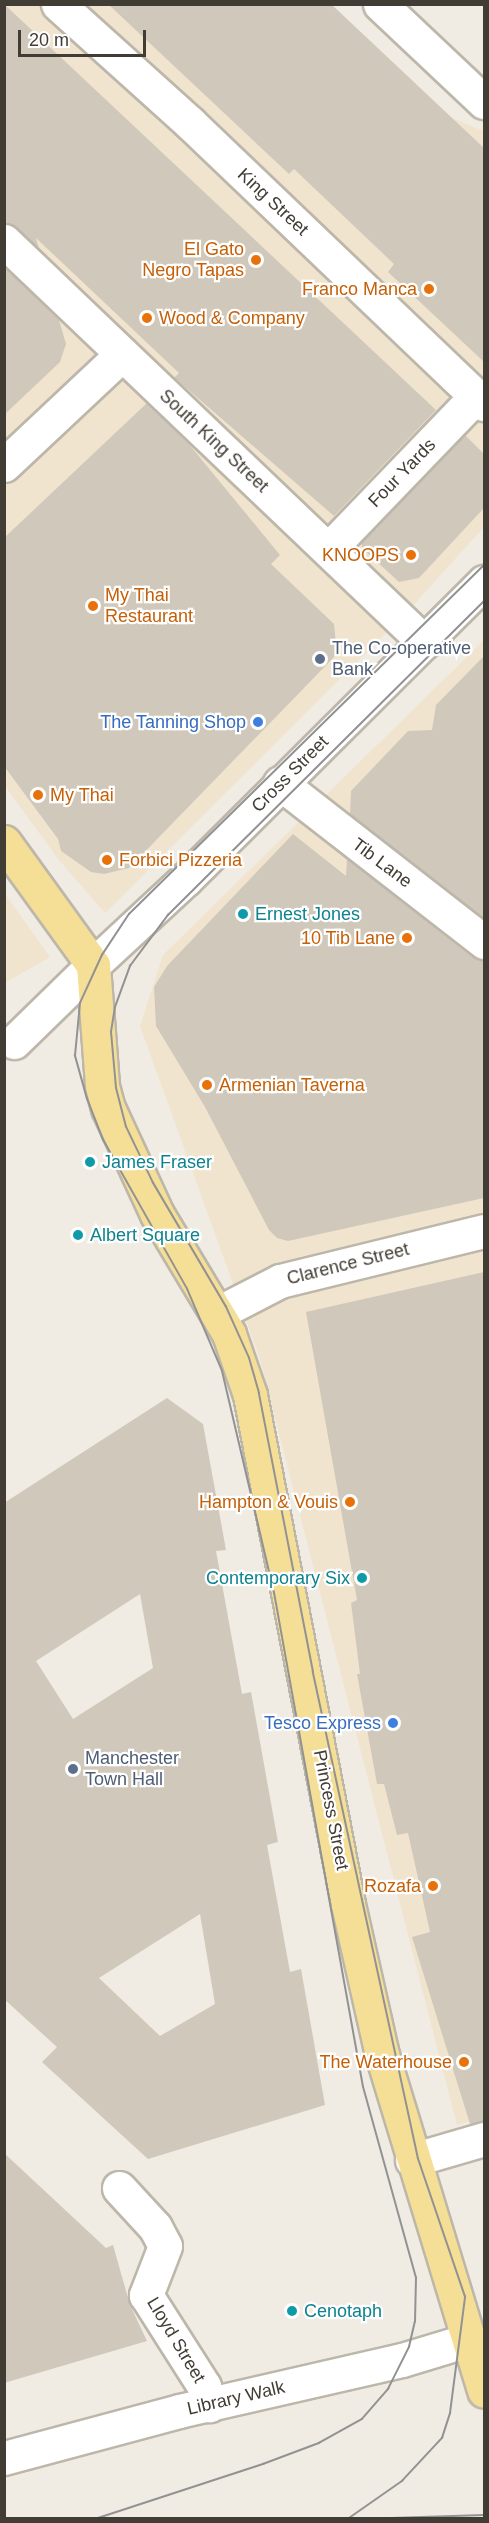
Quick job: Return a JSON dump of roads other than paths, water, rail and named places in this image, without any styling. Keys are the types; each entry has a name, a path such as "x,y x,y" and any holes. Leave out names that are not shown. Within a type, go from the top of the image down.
{"main road":[{"path":"4,842 93,965"},
{"name":"Princess Street","path":"93,965 102,1086 108,1108 157,1214 218,1313 250,1395 348,1904 386,2069 484,2391"}],"street":[{"name":"King Street","path":"58,4 190,123 480,400"},
{"path":"380,4 484,102"},
{"name":"South King Street","path":"4,241 329,549 423,642"},
{"path":"4,465 122,354"},
{"name":"Four Yards","path":"329,549 480,400"},
{"name":"Cross Street","path":"93,965 186,879 484,582"},
{"name":"Tib Lane","path":"280,783 484,942"},
{"path":"9,1046 93,965"},
{"name":"Clarence Street","path":"218,1313 280,1281 484,1232"},
{"path":"412,2160 484,2139"},
{"name":"Lloyd Street","path":"118,2188 155,2227 165,2246 146,2295 204,2386 209,2405"},
{"name":"Library Walk","path":"4,2458 209,2405 402,2360 468,2340"}],"tram line":[{"path":"98,2518 263,2464 319,2443 362,2419 388,2389 409,2347 415,2322 416,2278 363,2087 274,1593 222,1371 187,1289 103,1140 87,1099 75,1056 80,1003 102,955 129,914 484,565"},
{"path":"349,2518 402,2481 442,2438 450,2413 465,2297 418,2159 313,1672 259,1393 249,1358 226,1307 153,1183 126,1127 116,1088 111,1032 115,1007 130,966 168,915 484,601"},
{"path":"391,2518 484,2515"}],"place":[{"name":"El Gato Negro Tapas","path":"256,260"},
{"name":"Franco Manca","path":"429,289"},
{"name":"Wood & Company","path":"147,318"},
{"name":"KNOOPS","path":"411,555"},
{"name":"My Thai Restaurant","path":"93,606"},
{"name":"The Co-operative Bank","path":"320,659"},
{"name":"The Tanning Shop","path":"258,722"},
{"name":"My Thai","path":"38,795"},
{"name":"Forbici Pizzeria","path":"107,860"},
{"name":"Ernest Jones","path":"243,914"},
{"name":"10 Tib Lane","path":"407,938"},
{"name":"Armenian Taverna","path":"207,1085"},
{"name":"James Fraser","path":"90,1162"},
{"name":"Albert Square","path":"78,1235"},
{"name":"Hampton & Vouis","path":"350,1502"},
{"name":"Contemporary Six","path":"362,1578"},
{"name":"Tesco Express","path":"393,1723"},
{"name":"Manchester Town Hall","path":"73,1769"},
{"name":"Rozafa","path":"433,1886"},
{"name":"The Waterhouse","path":"464,2062"},
{"name":"Cenotaph","path":"292,2311"}]}
